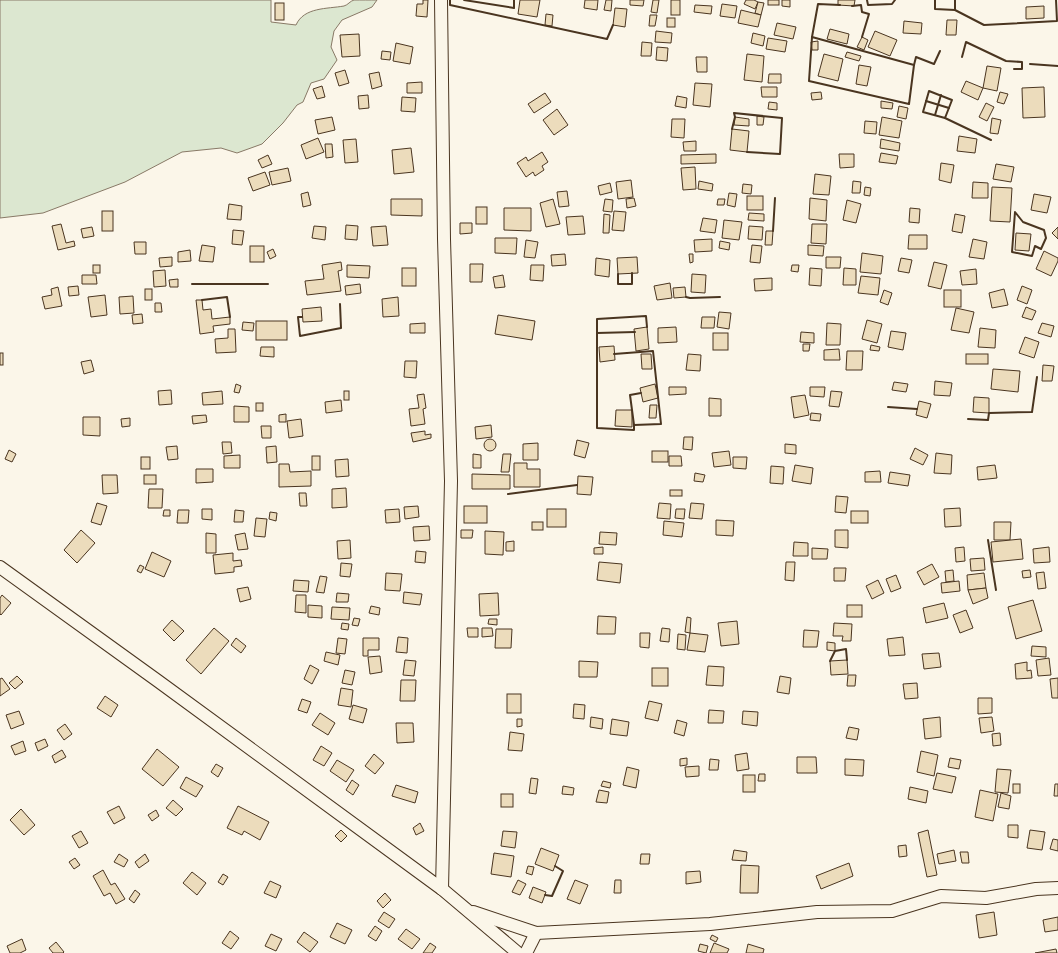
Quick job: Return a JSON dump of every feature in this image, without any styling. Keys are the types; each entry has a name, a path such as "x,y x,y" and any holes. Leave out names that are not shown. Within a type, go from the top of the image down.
{"street":[{"path":"442,0 444,239 451,480 442,889"},
{"path":"0,567 442,889 518,953"},
{"path":"466,910 536,933 710,924 817,912 892,911 941,896 986,898 1036,889 1058,888"},
{"path":"526,953 536,933"}],"green space":[{"path":"0,0 271,0 271,22 296,25 304,15 310,12 344,6 354,0 377,0 372,7 342,20 334,31 331,47 337,60 324,79 311,83 303,102 297,105 283,123 262,144 237,153 221,148 182,152 125,182 43,213 0,218"}],"building":[{"path":"423,0 428,0 427,17 416,16 417,4 423,4"},
{"path":"520,0 540,0 537,17 518,14"},
{"path":"585,0 598,0 597,10 584,8"},
{"path":"606,0 612,0 611,11 604,10"},
{"path":"630,0 644,0 643,6 630,5"},
{"path":"653,0 659,0 657,13 651,12"},
{"path":"671,0 680,0 680,15 671,15"},
{"path":"746,0 754,0 758,2 755,9 744,4"},
{"path":"768,0 779,0 779,5 768,5"},
{"path":"782,0 790,0 790,7 782,6"},
{"path":"838,0 855,0 854,6 838,5"},
{"path":"758,2 764,3 761,15 755,13"},
{"path":"275,3 284,3 284,20 275,20"},
{"path":"722,4 737,6 735,18 720,16"},
{"path":"695,5 712,6 711,14 694,12"},
{"path":"1044,6 1044,18 1026,19 1026,7"},
{"path":"615,8 627,9 625,27 613,25"},
{"path":"741,10 761,15 758,27 738,23"},
{"path":"546,14 553,15 552,26 545,25"},
{"path":"650,15 657,15 655,26 649,26"},
{"path":"667,18 675,18 675,27 667,27"},
{"path":"947,20 957,20 956,35 946,35"},
{"path":"904,21 922,23 921,34 903,33"},
{"path":"777,23 796,27 793,39 774,35"},
{"path":"830,29 849,34 847,44 827,39"},
{"path":"656,31 672,33 671,43 655,42"},
{"path":"875,31 897,40 890,56 868,47"},
{"path":"753,33 765,36 763,46 751,43"},
{"path":"359,34 360,56 342,57 340,35"},
{"path":"862,37 868,40 864,50 857,47"},
{"path":"768,38 787,41 785,52 766,49"},
{"path":"818,41 818,50 812,50 811,42"},
{"path":"642,42 652,43 651,56 641,56"},
{"path":"396,43 413,47 410,64 393,61"},
{"path":"657,47 668,48 667,61 656,60"},
{"path":"382,51 391,52 390,60 381,59"},
{"path":"847,52 861,56 859,61 845,57"},
{"path":"747,54 764,56 762,82 744,80"},
{"path":"824,54 843,59 838,81 818,76"},
{"path":"696,57 707,57 707,72 697,72"},
{"path":"859,65 871,67 867,86 856,84"},
{"path":"987,66 1001,68 997,91 983,88"},
{"path":"345,70 349,83 339,86 335,73"},
{"path":"379,72 382,86 372,89 369,74"},
{"path":"769,74 781,74 781,83 768,83"},
{"path":"966,81 983,88 978,100 961,92"},
{"path":"422,82 422,93 407,93 407,83"},
{"path":"695,83 712,84 710,107 693,105"},
{"path":"322,86 325,97 317,99 313,89"},
{"path":"761,87 777,87 777,97 762,97"},
{"path":"1044,87 1045,117 1023,118 1022,88"},
{"path":"821,92 822,99 812,100 811,93"},
{"path":"1000,92 1008,94 1004,104 997,102"},
{"path":"545,93 551,102 534,113 528,104"},
{"path":"368,95 369,108 359,109 358,96"},
{"path":"677,96 687,98 686,108 675,106"},
{"path":"402,97 416,98 415,112 401,111"},
{"path":"881,101 893,103 892,109 881,108"},
{"path":"769,102 777,103 777,110 768,109"},
{"path":"986,103 994,107 987,121 979,117"},
{"path":"899,106 908,108 906,119 897,117"},
{"path":"557,109 568,125 554,135 543,120"},
{"path":"757,116 764,117 763,125 757,125"},
{"path":"332,117 335,130 318,134 315,120"},
{"path":"735,117 749,119 749,126 734,125"},
{"path":"882,117 902,121 899,138 879,135"},
{"path":"992,118 1001,120 998,134 990,133"},
{"path":"672,119 685,119 684,138 671,137"},
{"path":"865,121 877,122 876,134 864,133"},
{"path":"732,129 749,131 747,152 730,150"},
{"path":"959,136 977,139 975,153 957,151"},
{"path":"318,138 324,152 306,159 301,145"},
{"path":"356,139 358,162 345,163 343,140"},
{"path":"881,139 900,143 899,151 880,148"},
{"path":"696,141 696,151 684,151 683,142"},
{"path":"325,144 332,144 333,157 326,158"},
{"path":"411,148 414,172 394,174 392,150"},
{"path":"542,152 548,162 542,166 544,170 535,176 533,172 526,177 517,163 526,157 528,161"},
{"path":"881,153 898,156 896,164 879,162"},
{"path":"716,154 716,163 681,164 681,155"},
{"path":"839,154 854,154 854,167 840,168"},
{"path":"268,155 272,164 262,168 258,160"},
{"path":"941,163 954,165 951,183 939,180"},
{"path":"996,164 1014,167 1011,182 993,179"},
{"path":"695,167 696,189 683,190 681,168"},
{"path":"288,168 291,181 272,185 269,172"},
{"path":"265,172 270,185 253,191 248,178"},
{"path":"815,174 831,176 829,195 813,194"},
{"path":"631,180 633,197 618,199 616,182"},
{"path":"699,181 713,184 712,191 698,189"},
{"path":"853,181 861,182 860,193 852,193"},
{"path":"973,182 988,183 988,198 972,198"},
{"path":"610,183 612,192 600,195 598,186"},
{"path":"743,184 752,185 751,194 742,193"},
{"path":"865,187 871,188 870,196 864,195"},
{"path":"992,187 1012,188 1010,222 990,221"},
{"path":"567,191 569,206 559,207 557,192"},
{"path":"308,192 311,205 303,207 301,194"},
{"path":"729,193 737,194 735,207 727,205"},
{"path":"1034,194 1051,197 1047,213 1031,210"},
{"path":"747,196 763,196 763,210 747,210"},
{"path":"634,198 636,206 627,208 626,199"},
{"path":"810,198 827,200 826,221 809,219"},
{"path":"391,199 422,199 422,216 391,215"},
{"path":"553,199 560,224 546,227 540,203"},
{"path":"605,199 613,200 612,212 603,211"},
{"path":"718,199 725,199 724,205 717,205"},
{"path":"847,200 861,204 856,223 843,220"},
{"path":"229,204 242,206 241,220 227,219"},
{"path":"476,207 487,207 487,224 476,224"},
{"path":"504,208 531,208 531,231 504,230"},
{"path":"910,208 920,209 919,223 909,222"},
{"path":"102,211 113,211 113,231 102,231"},
{"path":"614,211 626,212 624,231 612,230"},
{"path":"749,213 764,214 764,221 748,220"},
{"path":"604,214 610,215 609,233 603,233"},
{"path":"955,214 965,216 962,233 952,231"},
{"path":"583,216 585,234 568,235 566,217"},
{"path":"703,218 717,220 715,233 700,231"},
{"path":"724,220 742,222 739,240 722,238"},
{"path":"460,223 472,223 472,233 460,234"},
{"path":"61,224 66,243 74,241 75,246 58,250 52,226"},
{"path":"812,224 827,224 826,244 811,243"},
{"path":"346,225 358,226 357,240 345,239"},
{"path":"314,226 326,227 325,240 312,238"},
{"path":"386,226 388,245 373,246 371,227"},
{"path":"749,226 763,227 762,240 748,239"},
{"path":"92,227 94,236 83,238 81,229"},
{"path":"1058,227 1058,239 1052,233"},
{"path":"233,230 244,231 242,245 232,244"},
{"path":"766,231 773,231 772,245 765,245"},
{"path":"1016,233 1031,234 1029,251 1015,250"},
{"path":"909,235 927,235 927,249 908,249"},
{"path":"495,238 517,238 516,254 495,253"},
{"path":"712,239 712,251 695,252 694,240"},
{"path":"973,239 987,242 984,259 969,257"},
{"path":"526,240 538,242 535,258 524,257"},
{"path":"720,241 730,243 729,250 719,248"},
{"path":"134,242 146,242 146,254 135,254"},
{"path":"202,245 215,247 213,262 199,261"},
{"path":"752,245 762,246 760,263 750,262"},
{"path":"808,245 824,246 823,256 808,255"},
{"path":"250,246 264,246 264,262 250,262"},
{"path":"273,249 276,256 270,259 267,252"},
{"path":"190,250 191,261 178,262 178,252"},
{"path":"1044,251 1058,258 1051,276 1036,269"},
{"path":"862,253 883,256 881,274 860,272"},
{"path":"565,254 566,265 552,266 551,255"},
{"path":"689,254 693,254 693,262 690,263"},
{"path":"172,257 172,266 160,267 159,258"},
{"path":"637,257 638,273 618,274 617,258"},
{"path":"826,257 841,257 840,268 826,268"},
{"path":"596,258 610,260 609,277 595,275"},
{"path":"901,258 912,260 909,273 898,271"},
{"path":"341,262 342,270 338,271 341,291 307,295 305,281 324,279 322,265"},
{"path":"934,262 947,265 941,289 928,286"},
{"path":"470,264 483,264 482,282 470,282"},
{"path":"93,265 100,265 100,273 93,273"},
{"path":"347,265 370,266 369,278 347,277"},
{"path":"531,265 544,265 543,281 530,280"},
{"path":"792,265 799,265 798,272 791,271"},
{"path":"402,268 416,268 416,286 402,286"},
{"path":"810,268 822,269 821,286 809,285"},
{"path":"844,268 856,269 856,285 843,285"},
{"path":"976,269 977,284 962,285 960,271"},
{"path":"165,270 166,286 154,287 153,271"},
{"path":"692,274 706,275 705,293 691,292"},
{"path":"82,275 96,275 97,284 82,284"},
{"path":"503,275 505,287 495,288 493,277"},
{"path":"861,276 880,278 878,295 858,293"},
{"path":"772,278 772,290 755,291 754,279"},
{"path":"178,279 178,287 170,287 169,280"},
{"path":"670,283 672,298 657,300 654,286"},
{"path":"360,284 361,293 346,295 345,286"},
{"path":"78,286 79,295 69,296 68,287"},
{"path":"1022,286 1032,290 1027,304 1017,300"},
{"path":"58,287 62,306 45,309 42,297 52,295 51,289"},
{"path":"685,287 686,297 674,298 673,288"},
{"path":"145,289 152,289 152,300 145,300"},
{"path":"1004,289 1008,305 992,308 989,293"},
{"path":"884,290 892,293 888,305 880,302"},
{"path":"944,290 961,290 961,307 944,307"},
{"path":"105,295 107,315 91,317 88,297"},
{"path":"133,296 134,313 120,314 119,297"},
{"path":"398,297 399,316 383,317 382,299"},
{"path":"196,300 202,300 203,310 211,309 212,319 230,317 230,324 213,326 214,332 200,334"},
{"path":"155,303 161,303 162,312 155,312"},
{"path":"321,307 322,321 303,322 302,309"},
{"path":"1026,307 1036,311 1032,320 1022,317"},
{"path":"956,308 974,312 969,333 951,330"},
{"path":"719,312 731,313 729,329 717,327"},
{"path":"142,314 143,323 133,324 132,315"},
{"path":"498,315 535,321 532,340 495,334"},
{"path":"702,317 715,317 714,328 701,328"},
{"path":"867,320 882,324 877,343 862,339"},
{"path":"256,321 287,321 287,340 256,340"},
{"path":"243,322 254,323 253,331 242,330"},
{"path":"425,323 425,333 410,333 410,324"},
{"path":"827,323 841,324 840,345 826,345"},
{"path":"1042,323 1054,326 1051,337 1038,333"},
{"path":"647,327 649,349 636,351 634,329"},
{"path":"676,327 677,342 658,343 658,328"},
{"path":"980,328 996,330 995,348 978,347"},
{"path":"228,329 235,329 236,352 216,353 215,339 228,338"},
{"path":"891,331 906,333 903,350 888,347"},
{"path":"801,332 814,333 814,343 800,342"},
{"path":"713,333 728,333 728,350 713,350"},
{"path":"1025,337 1039,342 1034,358 1019,353"},
{"path":"803,344 810,344 809,351 803,351"},
{"path":"871,345 880,347 879,351 870,350"},
{"path":"614,346 615,360 600,362 599,347"},
{"path":"261,347 274,347 274,357 260,356"},
{"path":"839,349 840,360 824,360 824,350"},
{"path":"847,351 863,351 862,370 846,370"},
{"path":"0,353 3,353 3,365 0,365"},
{"path":"641,354 651,354 652,369 642,369"},
{"path":"688,354 701,355 700,371 686,370"},
{"path":"966,354 988,354 988,364 966,364"},
{"path":"91,360 94,371 84,374 81,362"},
{"path":"405,361 417,361 416,378 404,377"},
{"path":"1043,365 1054,366 1052,381 1042,381"},
{"path":"993,369 1020,371 1018,392 991,389"},
{"path":"935,381 952,383 950,396 934,395"},
{"path":"894,382 908,384 906,392 892,390"},
{"path":"236,384 241,386 239,393 234,392"},
{"path":"655,384 658,398 643,402 640,388"},
{"path":"669,387 686,387 686,394 669,395"},
{"path":"810,387 825,387 824,397 810,396"},
{"path":"171,390 172,404 159,405 158,391"},
{"path":"222,391 223,404 203,405 202,393"},
{"path":"344,391 349,391 349,400 344,400"},
{"path":"831,391 842,392 839,407 829,406"},
{"path":"424,394 426,408 423,409 425,424 411,426 409,409 419,408 417,395"},
{"path":"805,395 809,415 794,418 791,397"},
{"path":"974,397 989,398 989,413 973,412"},
{"path":"709,398 721,399 721,416 709,416"},
{"path":"341,400 342,411 326,413 325,402"},
{"path":"919,401 931,404 927,418 916,415"},
{"path":"256,403 263,403 263,411 256,411"},
{"path":"650,405 657,405 656,418 649,418"},
{"path":"234,406 249,407 249,422 234,422"},
{"path":"616,410 632,410 632,427 615,426"},
{"path":"811,413 821,414 820,421 810,420"},
{"path":"286,414 286,422 279,422 279,415"},
{"path":"206,415 207,422 193,424 192,416"},
{"path":"83,417 100,417 100,436 83,435"},
{"path":"130,418 130,426 122,427 121,419"},
{"path":"301,419 303,436 289,438 287,421"},
{"path":"491,425 492,437 476,439 475,427"},
{"path":"261,426 271,426 271,438 262,438"},
{"path":"425,431 425,435 431,434 431,438 413,442 411,433"},
{"path":"684,437 693,437 692,450 683,449"},
{"path":"490,439 494,441 496,445 494,449 490,451 486,449 484,445 486,441"},
{"path":"577,440 589,443 585,458 574,455"},
{"path":"222,442 231,442 232,453 223,454"},
{"path":"538,443 538,460 523,460 523,444"},
{"path":"785,444 796,445 796,454 785,453"},
{"path":"177,446 178,459 168,460 166,447"},
{"path":"276,446 277,462 267,463 266,447"},
{"path":"915,448 928,455 923,465 910,459"},
{"path":"9,450 16,454 12,462 5,459"},
{"path":"652,451 668,451 668,462 652,462"},
{"path":"729,451 731,465 714,467 712,453"},
{"path":"936,453 952,455 951,474 934,473"},
{"path":"473,454 481,455 481,468 473,468"},
{"path":"503,454 511,454 509,472 501,472"},
{"path":"240,455 240,468 224,468 224,456"},
{"path":"312,456 320,456 320,470 312,470"},
{"path":"669,456 681,456 682,466 669,466"},
{"path":"141,457 150,457 150,469 141,469"},
{"path":"733,457 747,457 746,469 733,468"},
{"path":"348,459 349,476 336,477 335,460"},
{"path":"514,463 527,463 527,469 540,469 540,487 514,487"},
{"path":"279,464 289,464 290,472 311,471 311,486 279,487"},
{"path":"795,465 813,468 811,484 792,481"},
{"path":"995,465 997,478 978,480 977,467"},
{"path":"771,466 784,467 783,484 770,483"},
{"path":"196,469 213,469 213,482 196,483"},
{"path":"880,471 881,482 865,482 865,472"},
{"path":"890,472 910,475 908,486 888,483"},
{"path":"695,473 705,475 703,482 694,481"},
{"path":"472,474 510,475 510,489 472,489"},
{"path":"102,475 117,475 118,493 103,494"},
{"path":"144,475 156,475 156,484 144,484"},
{"path":"578,476 593,477 591,495 577,494"},
{"path":"346,488 347,507 332,508 332,489"},
{"path":"149,489 163,489 162,508 148,508"},
{"path":"670,490 682,490 682,496 670,496"},
{"path":"299,493 306,493 307,506 300,506"},
{"path":"836,496 848,497 846,513 835,512"},
{"path":"97,503 107,506 101,525 91,522"},
{"path":"659,503 671,504 670,519 657,518"},
{"path":"691,503 704,504 702,519 689,518"},
{"path":"418,506 419,517 405,519 404,507"},
{"path":"464,506 487,506 487,523 464,523"},
{"path":"960,508 961,526 945,527 944,509"},
{"path":"202,509 212,509 212,520 202,519"},
{"path":"399,509 400,522 386,523 385,510"},
{"path":"547,509 566,509 566,527 547,527"},
{"path":"676,509 685,509 684,519 675,518"},
{"path":"164,510 170,510 170,516 163,516"},
{"path":"178,510 189,510 188,523 177,523"},
{"path":"235,510 244,511 243,522 234,522"},
{"path":"851,511 868,511 868,523 851,523"},
{"path":"270,512 277,513 276,521 269,519"},
{"path":"256,518 267,519 265,537 254,536"},
{"path":"716,520 734,521 733,536 716,535"},
{"path":"664,521 684,523 682,537 663,535"},
{"path":"532,522 543,522 543,530 532,530"},
{"path":"994,522 1011,522 1010,540 994,540"},
{"path":"429,526 430,540 414,541 413,527"},
{"path":"81,530 95,543 77,563 64,550"},
{"path":"461,530 473,530 472,538 461,538"},
{"path":"835,530 848,530 848,548 835,547"},
{"path":"485,531 504,532 503,555 485,554"},
{"path":"600,532 617,533 616,545 599,544"},
{"path":"206,533 216,534 216,553 206,553"},
{"path":"245,533 248,549 238,550 235,535"},
{"path":"1021,539 1023,559 993,562 991,542"},
{"path":"350,540 351,558 338,559 337,541"},
{"path":"514,541 514,551 506,551 506,542"},
{"path":"794,542 808,543 808,556 793,556"},
{"path":"603,547 603,554 594,554 594,548"},
{"path":"964,547 965,561 956,562 955,548"},
{"path":"1049,547 1050,562 1034,563 1033,549"},
{"path":"812,548 828,549 827,559 812,559"},
{"path":"416,551 426,552 425,563 415,562"},
{"path":"152,552 171,561 164,577 145,569"},
{"path":"233,553 233,561 241,560 242,566 234,567 234,572 215,574 213,555"},
{"path":"984,558 985,570 971,571 970,559"},
{"path":"599,562 622,564 620,583 597,580"},
{"path":"786,562 795,562 794,581 785,580"},
{"path":"341,563 352,564 350,577 340,576"},
{"path":"932,564 939,577 924,585 917,572"},
{"path":"140,565 144,567 141,573 137,571"},
{"path":"834,568 846,568 845,581 834,581"},
{"path":"953,570 954,581 946,582 945,571"},
{"path":"1030,570 1031,577 1023,578 1022,571"},
{"path":"1044,572 1046,588 1038,589 1036,573"},
{"path":"386,573 402,574 400,591 385,590"},
{"path":"984,573 986,588 968,590 967,575"},
{"path":"896,575 901,588 891,592 886,579"},
{"path":"320,576 327,577 324,593 316,592"},
{"path":"294,580 309,581 308,592 293,591"},
{"path":"878,580 884,593 872,599 866,586"},
{"path":"959,581 960,591 942,593 941,583"},
{"path":"248,587 251,599 240,602 237,589"},
{"path":"986,588 988,598 973,604 968,590"},
{"path":"404,592 422,594 420,605 403,603"},
{"path":"337,593 349,594 348,602 336,602"},
{"path":"498,593 499,615 480,616 479,594"},
{"path":"2,595 11,603 1,615 0,598"},
{"path":"296,595 306,595 306,613 295,612"},
{"path":"1033,600 1042,631 1016,639 1008,607"},
{"path":"944,603 948,618 926,623 923,608"},
{"path":"308,605 322,606 322,618 308,617"},
{"path":"847,605 862,605 862,617 847,617"},
{"path":"371,606 380,608 379,615 369,613"},
{"path":"332,607 350,608 349,620 331,619"},
{"path":"966,610 973,628 960,633 953,615"},
{"path":"598,616 616,617 615,634 597,634"},
{"path":"687,617 691,618 690,633 685,632"},
{"path":"354,618 360,619 358,626 352,625"},
{"path":"489,619 497,619 497,625 488,624"},
{"path":"172,620 184,631 174,641 163,630"},
{"path":"737,621 739,644 721,646 718,623"},
{"path":"342,623 349,624 348,630 341,629"},
{"path":"834,623 852,624 851,641 842,641 843,636 833,636"},
{"path":"214,628 229,641 201,674 186,660"},
{"path":"467,628 478,628 478,637 468,637"},
{"path":"482,628 492,628 493,636 482,637"},
{"path":"662,628 670,629 669,642 660,641"},
{"path":"496,629 512,629 511,648 495,648"},
{"path":"804,630 819,631 817,647 803,647"},
{"path":"640,633 650,633 649,648 640,647"},
{"path":"690,633 708,635 705,652 687,650"},
{"path":"678,634 686,635 685,650 677,649"},
{"path":"398,637 408,638 407,653 396,652"},
{"path":"903,637 905,655 889,656 887,639"},
{"path":"236,638 246,646 241,653 231,645"},
{"path":"338,638 347,639 345,654 336,653"},
{"path":"363,638 379,638 379,650 368,650 368,656 363,656"},
{"path":"827,642 835,643 835,651 827,650"},
{"path":"1032,646 1046,647 1046,657 1031,656"},
{"path":"326,652 340,655 338,665 324,661"},
{"path":"939,653 941,667 924,669 922,654"},
{"path":"380,656 382,672 370,674 368,657"},
{"path":"1049,658 1051,675 1038,676 1036,660"},
{"path":"405,660 416,661 414,676 403,675"},
{"path":"847,660 848,674 831,675 830,661"},
{"path":"579,661 598,662 597,677 579,677"},
{"path":"1027,662 1027,671 1031,670 1032,678 1016,679 1015,664"},
{"path":"310,665 319,670 312,684 304,679"},
{"path":"708,666 724,667 723,686 706,685"},
{"path":"652,668 668,668 668,686 652,686"},
{"path":"345,670 355,672 352,685 342,683"},
{"path":"848,675 856,675 855,686 847,686"},
{"path":"17,676 23,682 15,689 9,683"},
{"path":"780,676 791,678 789,694 777,692"},
{"path":"2,678 10,689 0,696 0,679"},
{"path":"1058,678 1058,698 1052,698 1050,679"},
{"path":"401,680 416,680 415,701 400,701"},
{"path":"917,683 918,698 905,699 903,684"},
{"path":"341,688 353,690 351,707 338,705"},
{"path":"507,694 521,694 521,713 507,713"},
{"path":"105,696 118,705 111,717 97,708"},
{"path":"978,698 992,698 992,713 978,714"},
{"path":"302,699 311,702 307,713 298,710"},
{"path":"649,701 662,704 658,721 645,718"},
{"path":"574,704 585,705 584,719 573,718"},
{"path":"353,705 367,709 363,723 349,719"},
{"path":"709,710 724,711 723,723 708,723"},
{"path":"19,711 24,724 11,729 6,715"},
{"path":"743,711 758,712 757,726 742,724"},
{"path":"320,713 335,723 328,735 312,725"},
{"path":"591,717 603,719 602,729 590,727"},
{"path":"940,717 941,737 925,739 923,719"},
{"path":"992,717 994,731 981,733 979,718"},
{"path":"517,719 522,719 522,726 517,727"},
{"path":"612,719 629,722 627,736 610,734"},
{"path":"677,720 687,723 684,736 674,733"},
{"path":"396,723 413,723 414,742 397,743"},
{"path":"65,724 72,734 64,740 57,730"},
{"path":"849,727 859,729 857,740 846,738"},
{"path":"510,732 524,734 522,751 508,750"},
{"path":"1000,733 1001,745 993,746 992,734"},
{"path":"45,739 48,746 38,751 35,743"},
{"path":"23,741 26,751 15,755 11,746"},
{"path":"321,746 332,753 324,766 313,760"},
{"path":"157,749 179,767 163,786 142,769"},
{"path":"62,750 66,757 55,763 52,756"},
{"path":"921,751 938,755 934,776 917,772"},
{"path":"747,753 749,769 737,771 735,755"},
{"path":"374,754 384,763 375,774 365,766"},
{"path":"797,757 816,757 817,773 797,773"},
{"path":"687,758 687,765 680,766 680,759"},
{"path":"950,758 961,760 959,769 948,767"},
{"path":"710,759 719,760 718,770 709,770"},
{"path":"845,759 864,760 863,776 845,775"},
{"path":"337,760 354,770 346,782 330,771"},
{"path":"216,764 223,768 218,777 211,772"},
{"path":"699,766 699,776 686,777 685,767"},
{"path":"627,767 639,770 636,788 623,785"},
{"path":"997,769 1011,770 1008,793 995,792"},
{"path":"937,773 956,777 952,793 933,789"},
{"path":"759,774 765,774 765,781 758,781"},
{"path":"743,775 755,775 755,792 743,792"},
{"path":"186,777 203,786 196,797 180,788"},
{"path":"531,778 538,779 536,794 529,793"},
{"path":"352,780 359,785 353,795 346,790"},
{"path":"603,781 611,783 610,788 601,786"},
{"path":"1013,784 1020,784 1020,793 1013,793"},
{"path":"1055,784 1058,784 1058,796 1054,796"},
{"path":"396,785 418,792 415,803 392,796"},
{"path":"563,786 574,788 573,795 562,794"},
{"path":"910,787 928,791 926,803 908,799"},
{"path":"599,790 609,792 607,803 596,802"},
{"path":"980,790 998,794 993,821 975,817"},
{"path":"1001,793 1011,796 1009,809 998,807"},
{"path":"501,794 513,794 513,807 501,807"},
{"path":"173,800 183,809 176,816 166,808"},
{"path":"119,806 125,818 114,824 107,812"},
{"path":"238,806 269,822 260,840 244,831 242,835 227,828"},
{"path":"21,809 35,825 24,835 10,820"},
{"path":"156,810 159,816 152,821 148,815"},
{"path":"420,823 424,831 416,835 413,828"},
{"path":"1008,825 1018,825 1018,838 1008,837"},
{"path":"341,830 347,836 341,842 335,836"},
{"path":"928,830 937,875 927,877 918,833"},
{"path":"1030,830 1045,832 1042,850 1027,848"},
{"path":"81,831 88,843 79,848 72,836"},
{"path":"503,831 517,832 515,848 501,846"},
{"path":"1053,839 1058,840 1058,851 1050,849"},
{"path":"906,845 907,856 899,857 898,846"},
{"path":"541,848 559,855 553,871 535,864"},
{"path":"734,850 747,852 746,861 732,860"},
{"path":"954,850 956,861 939,864 937,854"},
{"path":"960,852 968,852 969,863 962,863"},
{"path":"494,853 514,856 511,877 491,874"},
{"path":"119,854 128,860 124,867 114,862"},
{"path":"145,854 149,861 139,868 135,862"},
{"path":"641,854 650,854 649,864 640,864"},
{"path":"75,858 80,865 74,869 69,862"},
{"path":"849,863 853,876 821,889 816,876"},
{"path":"741,865 759,866 758,893 740,893"},
{"path":"528,866 534,867 532,875 526,873"},
{"path":"103,870 111,885 115,883 125,899 116,904 110,893 104,896 93,876"},
{"path":"700,871 701,882 686,884 686,872"},
{"path":"192,872 206,883 197,895 183,883"},
{"path":"223,874 228,877 223,885 218,882"},
{"path":"518,880 526,884 520,895 512,892"},
{"path":"575,880 588,885 580,904 567,899"},
{"path":"615,880 621,880 621,893 614,893"},
{"path":"270,881 281,886 276,898 264,893"},
{"path":"533,887 546,892 542,903 529,898"},
{"path":"135,890 140,894 134,903 129,899"},
{"path":"385,893 391,900 383,908 377,901"},
{"path":"384,912 395,919 389,928 378,921"},
{"path":"994,912 997,935 979,938 976,915"},
{"path":"1058,917 1058,930 1045,932 1043,920"},
{"path":"337,923 352,930 345,944 330,937"},
{"path":"375,926 382,931 376,941 368,936"},
{"path":"406,929 420,939 412,949 398,939"},
{"path":"230,931 239,938 231,949 222,943"},
{"path":"304,932 318,942 310,952 297,942"},
{"path":"271,934 282,939 276,951 265,946"},
{"path":"712,935 718,938 716,942 710,939"},
{"path":"22,939 26,950 20,953 10,953 7,946"},
{"path":"56,942 64,952 63,953 53,953 49,948"},
{"path":"430,943 436,947 432,953 423,953"},
{"path":"714,943 729,949 727,953 710,953"},
{"path":"700,944 708,946 706,953 698,951"},
{"path":"748,944 764,949 763,953 746,953"},
{"path":"1056,949 1057,953 1035,953"}],"wall":[{"path":"450,0 450,5 607,39 613,25"},
{"path":"464,0 514,8 514,0"},
{"path":"867,0 868,5 892,4 895,0"},
{"path":"935,0 935,9 955,10 984,25 1057,21 1056,0"},
{"path":"955,0 955,10"},
{"path":"812,37 818,4 840,5"},
{"path":"852,6 861,5 862,12 869,14 862,37"},
{"path":"812,37 914,65 909,104 809,81 812,37"},
{"path":"962,57 966,42 1006,61 1022,62 1022,69 1014,69"},
{"path":"914,65 916,57 934,64 940,51"},
{"path":"1030,64 1058,66"},
{"path":"929,91 952,100 945,118 923,112 929,91"},
{"path":"935,115 941,95"},
{"path":"926,101 949,108"},
{"path":"732,129 735,117 734,113 782,118 780,154 747,152"},
{"path":"945,118 991,140"},
{"path":"773,231 775,198"},
{"path":"1015,212 1023,222 1044,230 1046,238 1041,249 1035,246 1032,256 1012,252 1015,212"},
{"path":"618,274 618,284 632,284 632,273"},
{"path":"192,284 268,284"},
{"path":"202,300 227,297 230,317"},
{"path":"686,297 720,297"},
{"path":"302,317 298,317 300,336 341,328 340,304"},
{"path":"634,425 634,430 597,428 597,319 646,316 647,327"},
{"path":"597,333 635,332"},
{"path":"614,354 653,351 661,424 634,425 630,395 641,393"},
{"path":"968,419 988,420 989,413 1032,412 1037,377"},
{"path":"888,407 917,409"},
{"path":"508,494 577,485"},
{"path":"988,540 996,590"},
{"path":"830,661 835,651 846,649 847,660"},
{"path":"545,895 552,896 563,871 555,866"}]}
